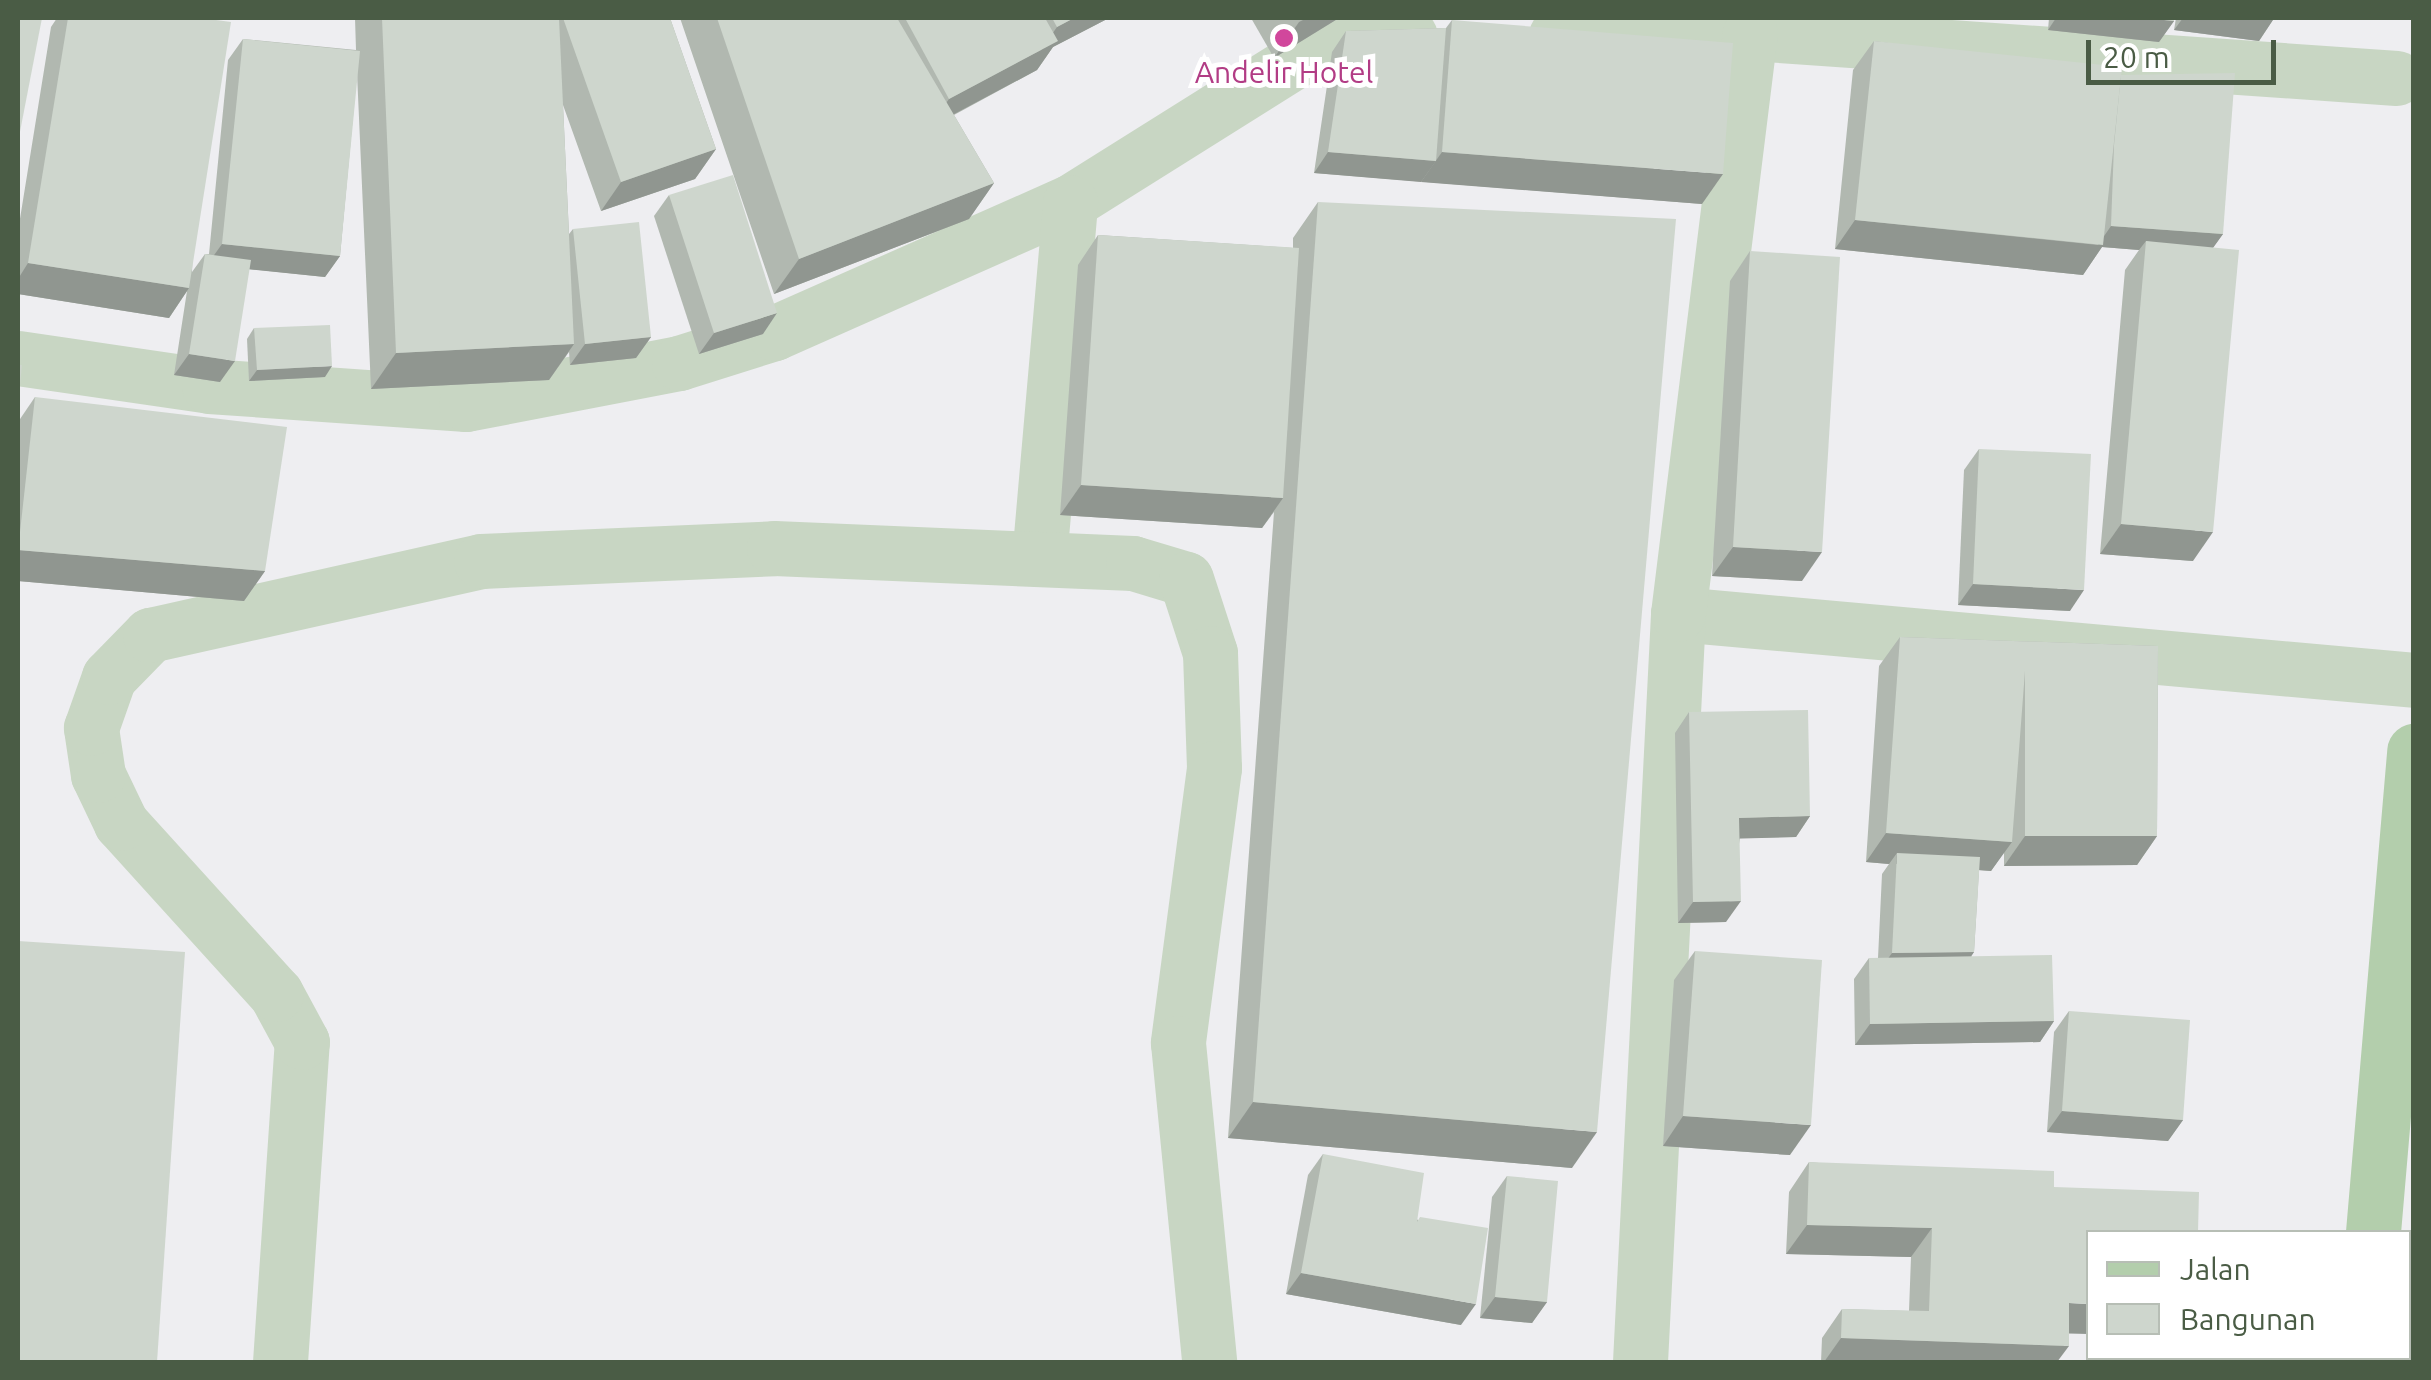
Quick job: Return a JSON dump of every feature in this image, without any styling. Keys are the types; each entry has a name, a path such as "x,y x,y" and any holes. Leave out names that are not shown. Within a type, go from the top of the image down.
{"main road":[{"path":"2373,1230 2414,750"}],"street":[{"path":"1640,1362 1678,614 1750,33"},
{"path":"18,358 208,386 466,404 679,363 774,332 1070,202 1331,44 1369,36 1750,33 2396,78"},
{"path":"1039,559 1070,202"},
{"path":"280,1362 302,1042 276,994 121,823 98,775 92,728 109,677 150,635 481,561 774,548 1133,563 1186,578 1210,653 1214,768 1178,1043 1208,1362"},
{"path":"1678,614 2414,680"}],"building":[{"path":"18,18 42,18 18,142"},
{"path":"68,18 201,18 231,22 189,288 28,263"},
{"path":"382,18 559,18 574,344 396,353"},
{"path":"563,18 670,18 716,149 621,182"},
{"path":"717,18 897,18 994,183 799,259"},
{"path":"905,18 1045,18 1058,41 949,99"},
{"path":"1052,18 1074,18 1057,27"},
{"path":"1452,20 1733,43 1723,174 1442,152"},
{"path":"1446,28 1436,161 1328,152 1346,31"},
{"path":"243,39 360,51 340,256 222,244"},
{"path":"1874,41 2122,67 2103,245 1855,220"},
{"path":"2235,73 2223,234 2111,226 2121,75"},
{"path":"733,175 777,313 714,333 669,195"},
{"path":"1318,202 1676,219 1597,1132 1253,1102"},
{"path":"639,222 651,337 585,344 573,229"},
{"path":"1098,235 1299,248 1283,498 1081,485"},
{"path":"2146,241 2239,250 2213,532 2121,524"},
{"path":"1750,251 1840,257 1822,552 1733,547"},
{"path":"205,254 251,260 235,361 189,354"},
{"path":"330,325 332,366 257,370 254,328"},
{"path":"18,365 22,365 18,404"},
{"path":"35,397 287,427 265,571 18,550"},
{"path":"1979,449 2091,454 2084,590 1973,584"},
{"path":"1900,637 2158,646 2157,836 2025,836 2025,671 2012,842 1886,833"},
{"path":"1808,710 1810,816 1739,818 1741,901 1693,902 1689,712"},
{"path":"1897,853 1980,857 1974,952 1892,953"},
{"path":"18,941 185,952 157,1362 18,1362"},
{"path":"1695,951 1822,960 1811,1125 1683,1116"},
{"path":"2052,955 2054,1021 1870,1024 1869,958"},
{"path":"2069,1011 2190,1020 2183,1120 2062,1111"},
{"path":"1323,1154 1424,1173 1417,1222 1420,1217 1488,1228 1476,1304 1301,1273"},
{"path":"1809,1162 2054,1171 2054,1187 2199,1192 2198,1230 2086,1230 2086,1304 2069,1303 2069,1346 1841,1338 1842,1309 1929,1311 1932,1228 1807,1225"},
{"path":"1507,1176 1558,1181 1547,1302 1495,1297"}],"place":[{"name":"Andelir Hotel","path":"1284,38"}]}
